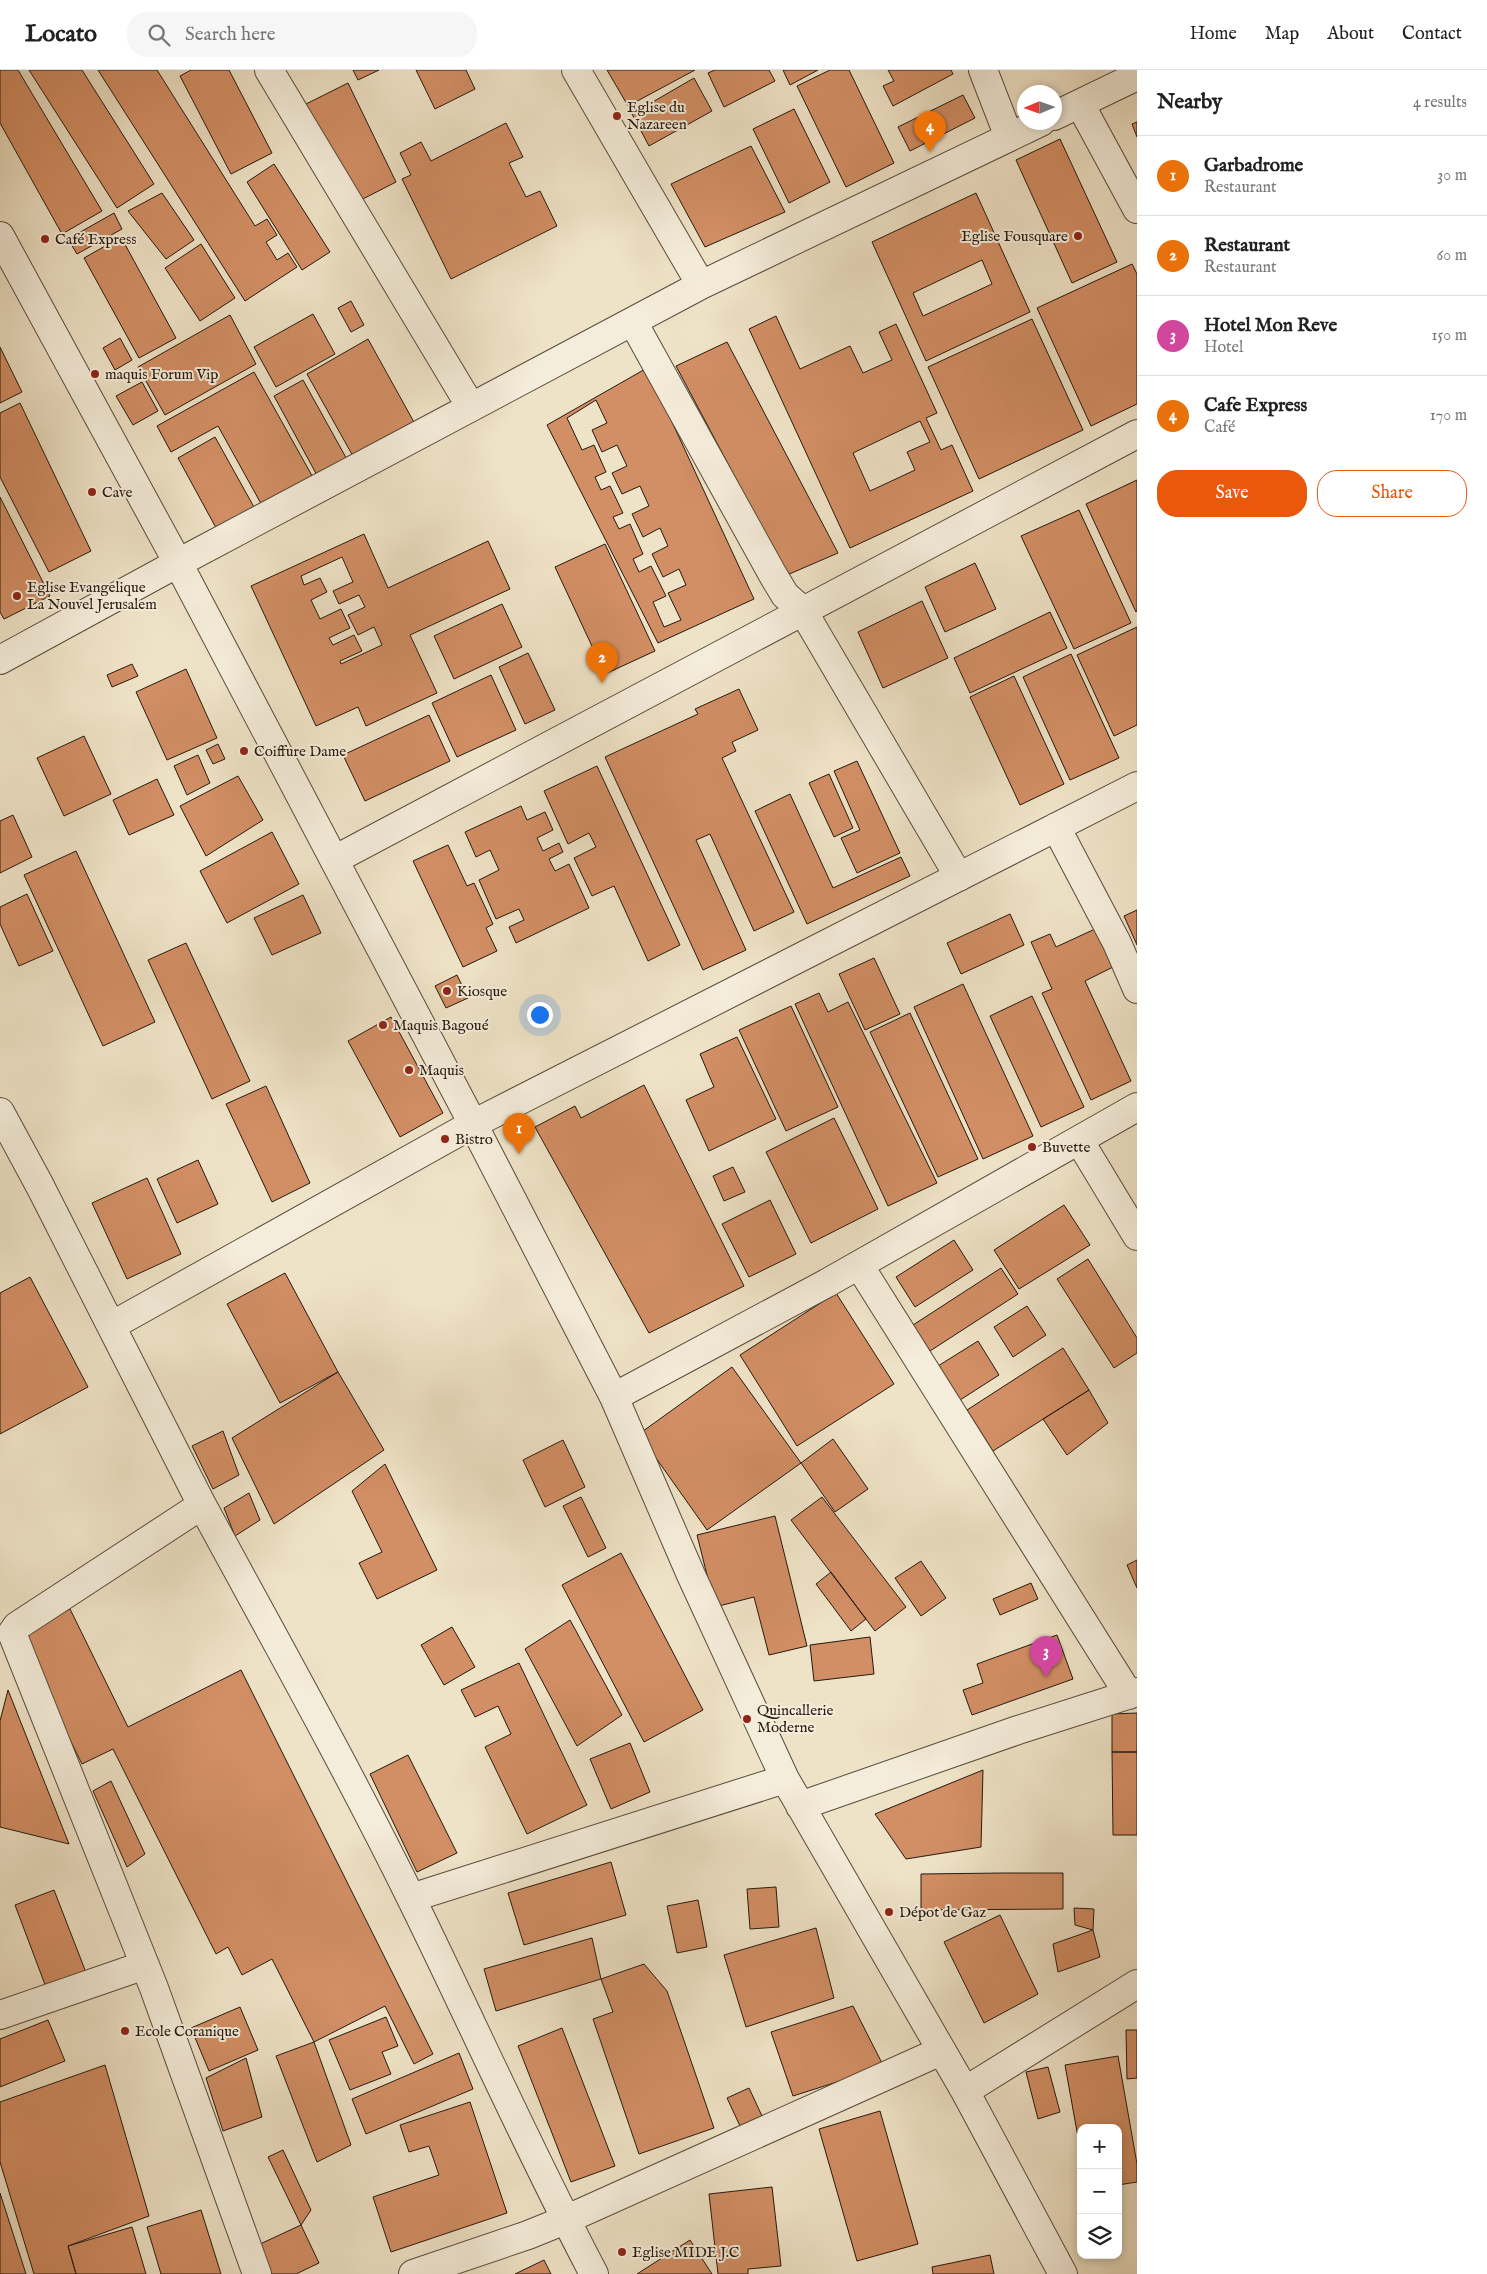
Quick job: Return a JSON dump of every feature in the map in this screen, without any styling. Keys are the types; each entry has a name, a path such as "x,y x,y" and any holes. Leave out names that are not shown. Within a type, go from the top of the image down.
{"street":[{"path":"269,70 471,407"},
{"path":"576,70 701,285"},
{"path":"983,70 1009,137"},
{"path":"1062,112 1137,76"},
{"path":"1080,104 1137,209"},
{"path":"0,660 701,285 1024,130"},
{"path":"0,236 178,564 473,1124 614,1397 691,1575 785,1779 965,2090 1063,2274"},
{"path":"633,322 785,595 803,611 960,877"},
{"path":"334,860 1137,434"},
{"path":"111,1326 473,1124 1137,786"},
{"path":"1056,827 1117,943 1137,990"},
{"path":"614,1397 859,1265 1137,1107"},
{"path":"0,1112 40,1186 202,1505 294,1674 411,1898 565,2220 594,2274"},
{"path":"1079,1140 1137,1236"},
{"path":"800,1806 1018,1730 1133,1694 859,1265"},
{"path":"202,1505 17,1626 12,1633 145,1965 257,2274"},
{"path":"411,1898 785,1779"},
{"path":"0,2014 145,1965"},
{"path":"965,2090 1137,1984"},
{"path":"413,2274 528,2235 565,2220 942,2051"}],"building":[{"path":"0,70 18,70 102,211 62,234 0,123"},
{"path":"29,70 82,70 154,184 117,208"},
{"path":"98,70 157,70 255,226 267,219 277,235 266,242 277,260 288,253 297,267 245,301"},
{"path":"191,70 229,70 272,153 231,174 180,76"},
{"path":"353,70 379,70 358,80"},
{"path":"416,70 466,70 475,89 435,109"},
{"path":"607,70 695,70 628,106"},
{"path":"715,70 769,70 775,81 724,107 708,73"},
{"path":"783,70 818,70 790,85"},
{"path":"830,70 849,70 894,163 846,187 797,86"},
{"path":"888,70 951,70 953,74 893,106 883,86 894,81"},
{"path":"694,78 712,111 649,146 632,114"},
{"path":"348,83 396,182 355,203 306,104"},
{"path":"963,95 975,118 910,151 898,127"},
{"path":"794,109 830,182 789,203 753,129"},
{"path":"1137,122 1137,137 1132,124"},
{"path":"506,123 523,157 509,163 526,197 540,191 557,226 451,279 402,179 411,175 400,153 421,142 431,161"},
{"path":"1060,139 1117,262 1072,283 1016,160"},
{"path":"751,146 785,212 705,247 671,184"},
{"path":"274,164 330,252 302,270 247,182"},
{"path":"162,193 194,240 166,259 128,211"},
{"path":"976,193 1030,312 926,361 872,242","holes":["982,260 992,284 923,316 913,293"]},
{"path":"114,213 122,229 77,254 68,239"},
{"path":"121,237 176,338 139,358 84,258"},
{"path":"201,244 235,298 200,321 165,268"},
{"path":"1132,264 1137,274 1137,404 1091,426 1037,308"},
{"path":"351,301 364,325 351,332 338,308"},
{"path":"313,314 335,354 276,387 254,347"},
{"path":"230,315 256,364 165,415 138,367"},
{"path":"776,316 800,369 850,346 863,373 892,360 879,332 896,324 937,413 926,418 941,450 952,445 973,491 850,548 749,329","holes":["920,421 930,442 907,452 915,470 870,491 853,453"]},
{"path":"1032,319 1083,430 979,479 928,367"},
{"path":"120,338 132,360 115,370 103,348"},
{"path":"368,339 415,424 354,458 307,374"},
{"path":"727,342 838,553 787,575 676,366"},
{"path":"0,347 22,392 0,403"},
{"path":"647,368 754,599 658,643 547,425","holes":["596,400 607,423 592,430 602,452 617,445 627,466 612,473 622,494 640,486 649,506 632,514 643,537 660,528 668,546 652,554 663,577 679,569 686,585 668,593 681,620 664,627 653,602 666,596 651,566 639,572 633,559 643,554 630,524 619,529 613,517 623,513 610,486 601,490 595,477 606,472 594,445 582,450 567,418"]},
{"path":"254,372 315,481 264,509 218,426 171,452 157,426"},
{"path":"303,380 349,463 319,479 274,396"},
{"path":"142,382 158,411 133,425 116,396"},
{"path":"20,403 91,551 49,572 0,477 0,413"},
{"path":"215,437 259,516 221,537 178,458"},
{"path":"1137,480 1137,611 1136,612 1086,504"},
{"path":"0,497 50,596 4,619 0,612"},
{"path":"1079,510 1131,623 1074,649 1021,536"},
{"path":"364,534 388,588 488,541 510,589 410,635 437,693 366,726 358,707 316,726 251,586","holes":["342,557 353,582 333,591 339,604 359,595 365,607 348,615 358,635 374,627 382,645 341,664 340,661 362,651 354,635 333,645 329,638 350,628 341,609 320,619 311,600 327,592 320,578 304,585 301,576"]},
{"path":"605,544 655,651 605,674 555,567"},
{"path":"975,563 996,609 945,632 925,587"},
{"path":"922,601 948,658 883,688 858,632"},
{"path":"502,604 522,647 454,679 434,636"},
{"path":"1050,612 1067,648 970,693 954,658"},
{"path":"1137,627 1137,725 1114,736 1077,655"},
{"path":"528,653 555,710 525,724 499,667"},
{"path":"1071,654 1119,758 1070,780 1023,677"},
{"path":"132,664 138,676 112,687 107,675"},
{"path":"186,669 217,738 167,760 136,692"},
{"path":"491,675 516,730 457,757 432,703"},
{"path":"1014,676 1064,784 1020,805 970,697"},
{"path":"739,689 758,730 732,742 736,751 722,758 794,912 754,931 710,834 696,840 746,950 703,970 605,757 698,714 695,709"},
{"path":"429,715 450,761 365,801 343,755"},
{"path":"84,736 111,794 64,816 37,758"},
{"path":"218,744 225,759 213,764 206,750"},
{"path":"198,755 210,783 187,795 174,766"},
{"path":"857,761 900,853 857,873 841,838 860,830 834,771"},
{"path":"597,766 680,945 648,961 614,886 592,896 574,858 596,847 589,833 568,844 544,791"},
{"path":"829,774 853,828 834,837 809,783"},
{"path":"238,776 263,820 206,856 180,806"},
{"path":"157,779 174,815 129,835 113,800"},
{"path":"790,794 833,888 901,857 910,876 807,924 755,811"},
{"path":"521,806 527,820 545,812 553,830 537,838 543,851 559,843 563,852 549,859 555,871 569,864 589,908 516,943 509,927 524,920 519,909 496,919 479,880 499,870 490,850 476,857 465,832"},
{"path":"13,815 32,857 0,873 0,821"},
{"path":"272,832 299,884 227,923 200,871"},
{"path":"448,845 467,886 474,883 493,924 486,928 497,951 463,967 413,861"},
{"path":"76,851 155,1022 103,1046 24,875"},
{"path":"27,894 53,951 19,966 0,924 0,907"},
{"path":"303,895 321,933 272,955 254,918"},
{"path":"1137,910 1137,945 1124,916"},
{"path":"1010,914 1024,945 961,974 947,943"},
{"path":"1095,929 1113,967 1085,981 1131,1081 1091,1100 1042,993 1052,989 1031,942 1050,934 1056,947"},
{"path":"186,943 250,1081 212,1099 148,960"},
{"path":"874,958 900,1014 865,1030 839,974"},
{"path":"457,975 468,998 446,1008 435,986"},
{"path":"963,984 1033,1136 983,1159 914,1007"},
{"path":"819,993 828,1012 848,1002 937,1183 888,1206 795,1004"},
{"path":"1032,996 1084,1107 1041,1127 990,1016"},
{"path":"791,1006 838,1107 786,1131 739,1030"},
{"path":"910,1013 978,1159 938,1177 870,1032"},
{"path":"391,1017 443,1113 400,1137 348,1041"},
{"path":"737,1037 776,1119 709,1151 686,1100 714,1087 700,1054"},
{"path":"644,1085 744,1286 649,1333 535,1127 575,1106 581,1118"},
{"path":"266,1086 310,1183 272,1202 226,1104"},
{"path":"834,1118 878,1209 811,1243 766,1152"},
{"path":"198,1160 218,1204 177,1223 157,1179"},
{"path":"733,1167 745,1192 724,1201 713,1176"},
{"path":"147,1178 181,1254 127,1279 92,1203"},
{"path":"770,1200 796,1254 749,1277 722,1224"},
{"path":"1064,1205 1090,1245 1019,1289 994,1250"},
{"path":"954,1240 973,1270 915,1307 896,1277"},
{"path":"1088,1259 1137,1338 1137,1353 1114,1368 1057,1279"},
{"path":"1001,1268 1018,1294 930,1351 913,1325"},
{"path":"285,1273 338,1372 280,1403 227,1304"},
{"path":"30,1277 88,1387 0,1434 0,1293"},
{"path":"836,1293 894,1384 797,1446 740,1355"},
{"path":"1027,1306 1046,1335 1013,1357 994,1327"},
{"path":"978,1341 999,1375 960,1400 938,1366"},
{"path":"1063,1348 1089,1390 993,1451 967,1410"},
{"path":"732,1367 801,1463 707,1530 639,1434"},
{"path":"338,1372 384,1450 274,1524 232,1438"},
{"path":"1089,1390 1108,1423 1067,1455 1043,1419"},
{"path":"223,1431 239,1475 213,1489 192,1446"},
{"path":"833,1439 868,1489 835,1512 801,1463"},
{"path":"563,1440 585,1487 545,1507 523,1460"},
{"path":"385,1464 437,1570 377,1599 359,1563 382,1552 352,1491"},
{"path":"249,1493 260,1520 235,1536 224,1508"},
{"path":"581,1497 606,1548 588,1557 563,1506"},
{"path":"822,1497 906,1607 875,1631 791,1520"},
{"path":"775,1516 807,1646 769,1655 754,1597 715,1607 697,1535"},
{"path":"621,1553 703,1710 644,1742 562,1585"},
{"path":"1137,1560 1137,1588 1127,1565"},
{"path":"921,1561 946,1598 921,1616 895,1578"},
{"path":"831,1572 866,1619 851,1631 816,1584"},
{"path":"1031,1583 1038,1599 1000,1615 993,1599"},
{"path":"70,1609 128,1727 241,1670 433,2054 414,2064 385,2006 314,2042 272,1959 242,1975 228,1947 216,1954 113,1749 82,1764 18,1635"},
{"path":"570,1620 622,1715 577,1746 525,1649"},
{"path":"452,1627 475,1667 444,1685 421,1645"},
{"path":"1057,1635 1073,1679 972,1715 963,1690 983,1683 977,1664"},
{"path":"870,1637 874,1674 814,1681 810,1645"},
{"path":"519,1663 587,1805 527,1834 485,1747 511,1734 498,1706 475,1717 461,1690"},
{"path":"8,1690 69,1844 0,1827 0,1721"},
{"path":"1137,1713 1137,1752 1112,1752 1112,1714"},
{"path":"630,1743 650,1792 611,1809 590,1759"},
{"path":"1112,1752 1137,1752 1137,1835 1113,1835"},
{"path":"408,1755 457,1853 417,1872 370,1774"},
{"path":"983,1770 981,1847 906,1859 875,1814"},
{"path":"111,1781 145,1854 127,1867 93,1791"},
{"path":"611,1862 626,1915 524,1945 508,1893"},
{"path":"1063,1873 1063,1909 921,1910 921,1874"},
{"path":"776,1887 779,1927 750,1929 747,1889"},
{"path":"54,1890 87,1975 47,1990 15,1905"},
{"path":"698,1900 707,1947 677,1953 667,1906"},
{"path":"1074,1908 1094,1909 1093,1930 1075,1925"},
{"path":"1000,1915 1038,1994 984,2023 944,1942"},
{"path":"816,1928 834,1998 746,2027 724,1955"},
{"path":"1093,1930 1100,1957 1058,1972 1053,1944"},
{"path":"592,1938 601,1979 496,2011 484,1969"},
{"path":"644,1964 667,1991 714,2128 639,2154 593,2019 613,2012 601,1979"},
{"path":"853,2006 884,2067 793,2096 771,2032"},
{"path":"240,2007 258,2050 209,2071 191,2028"},
{"path":"386,2017 398,2046 382,2052 391,2074 350,2090 329,2040"},
{"path":"48,2020 65,2061 0,2087 0,2039"},
{"path":"562,2028 615,2166 571,2182 518,2046"},
{"path":"1126,2030 1137,2030 1137,2078 1127,2079"},
{"path":"314,2042 351,2145 317,2162 276,2056"},
{"path":"459,2053 473,2089 366,2134 352,2099"},
{"path":"1118,2056 1137,2164 1137,2182 1122,2184 1122,2124 1077,2124 1077,2132 1065,2065"},
{"path":"246,2058 262,2117 223,2131 206,2078"},
{"path":"105,2065 149,2216 68,2246 76,2274 34,2274 0,2162 0,2102"},
{"path":"1048,2067 1060,2112 1038,2119 1026,2072"},
{"path":"749,2088 762,2116 740,2126 727,2098"},
{"path":"470,2102 507,2213 391,2252 373,2197 439,2175 429,2146 409,2152 400,2125"},
{"path":"880,2111 918,2244 857,2261 819,2129"},
{"path":"283,2150 311,2210 301,2225 268,2157"},
{"path":"772,2187 781,2266 748,2269 748,2274 718,2274 709,2194"},
{"path":"0,2193 26,2274 0,2274"},
{"path":"201,2210 221,2274 161,2274 147,2227"},
{"path":"301,2225 319,2263 296,2274 271,2274 258,2245"},
{"path":"132,2227 146,2274 76,2274 68,2246"},
{"path":"690,2240 712,2274 637,2274"},
{"path":"990,2255 994,2274 933,2274 932,2267"},
{"path":"544,2260 551,2274 515,2274"}],"place":[{"name":"Eglise du Nazareen","path":"617,116"},
{"name":"Cafe Express","path":"930,152"},
{"name":"Eglise Fousquare","path":"1078,236"},
{"name":"Café Express","path":"45,239"},
{"name":"maquis Forum Vip","path":"95,374"},
{"name":"Cave","path":"92,492"},
{"name":"Eglise Evangelique La Nouvel Jerusalem","path":"17,596"},
{"name":"Restaurant","path":"602,683"},
{"name":"Coiffure Dame","path":"244,751"},
{"name":"Kiosque","path":"447,991"},
{"name":"Maquis Bagoué","path":"383,1025"},
{"name":"Maquis","path":"409,1070"},
{"name":"Bistro","path":"445,1139"},
{"name":"Buvette","path":"1032,1147"},
{"name":"Garbadrome","path":"519,1154"},
{"name":"Hotel Mon Reve","path":"1046,1677"},
{"name":"Quincallerie Moderne","path":"747,1719"},
{"name":"Dépot de Gaz","path":"889,1912"},
{"name":"Ecole Coranique","path":"125,2031"},
{"name":"Eglise MIDE J.C","path":"622,2252"}]}
